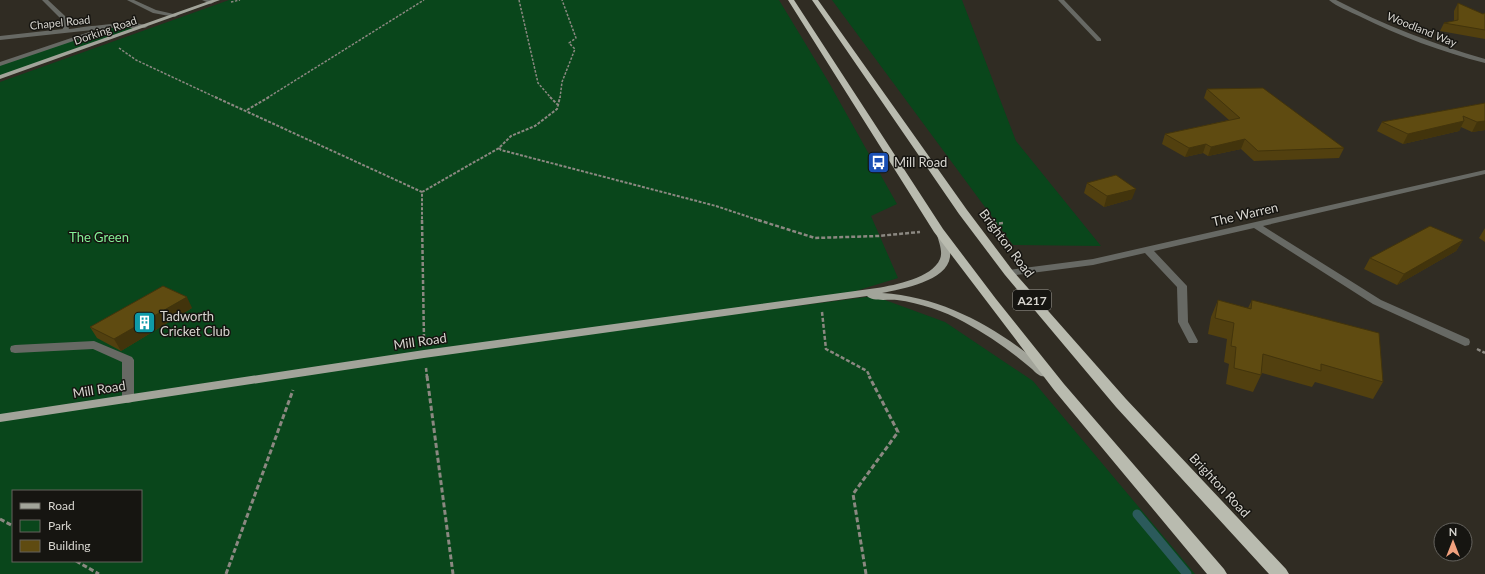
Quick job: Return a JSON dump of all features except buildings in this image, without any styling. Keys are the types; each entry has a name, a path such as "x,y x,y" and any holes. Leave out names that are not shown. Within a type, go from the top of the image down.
{"highway":[{"name":"A217","path":"791,0 940,232 992,302 1059,387 1218,574"},
{"name":"Brighton Road","path":"815,0 1009,274 1121,402 1280,574"}],"main road":[{"name":"Dorking Road","path":"0,77 211,1"},
{"name":"Mill Road","path":"0,418 424,354 844,297 909,284 926,278 939,270 945,260 946,248 940,232"},
{"name":"Mill Road","path":"844,297 874,296 906,298 936,306 957,314 989,331 1014,348 1059,387"}],"street":[{"path":"45,0 63,17 66,31"},
{"path":"130,0 155,12 175,15"},
{"path":"1061,0 1099,40"},
{"name":"Woodland Way","path":"1332,0 1376,21 1435,46 1485,60"},
{"path":"0,64 111,26"},
{"name":"Chapel Road","path":"0,38 111,26 145,26"},
{"name":"The Warren","path":"1009,274 1093,262 1485,172"},
{"path":"1256,225 1377,302 1465,342"},
{"path":"1148,250 1182,286 1183,322 1193,341"},
{"path":"15,349 94,345 128,360 128,399"}],"path":[{"path":"247,110 424,0"},
{"path":"519,0 538,83 559,106"},
{"path":"422,192 499,148 511,136 535,126 559,106 562,82 575,49 574,46 569,43 576,38 562,0"},
{"path":"108,39 136,60 422,192"},
{"path":"499,148 553,164 716,206 815,238 940,232"},
{"path":"422,192 424,354 453,574"},
{"path":"974,226 1004,223"},
{"path":"820,300 826,349 867,371 898,432 853,494 866,574"},
{"path":"226,574 299,373"},
{"path":"0,519 12,525"},
{"path":"78,562 99,574"}],"green space":[{"name":"The Green","path":"229,0 779,0 828,81 897,204 871,216 898,278 833,298 509,343 874,296 945,322 1033,381 1195,574 0,574 0,82"},
{"path":"832,0 962,0 1016,141 1101,246 1013,245"},
{"path":"111,26 145,26 0,77 0,64"}],"waterway":[{"path":"1137,514 1187,574"}],"place":[{"name":"Mill Road","path":"878,162"},
{"name":"Tadworth Cricket Club","path":"145,323"}]}
